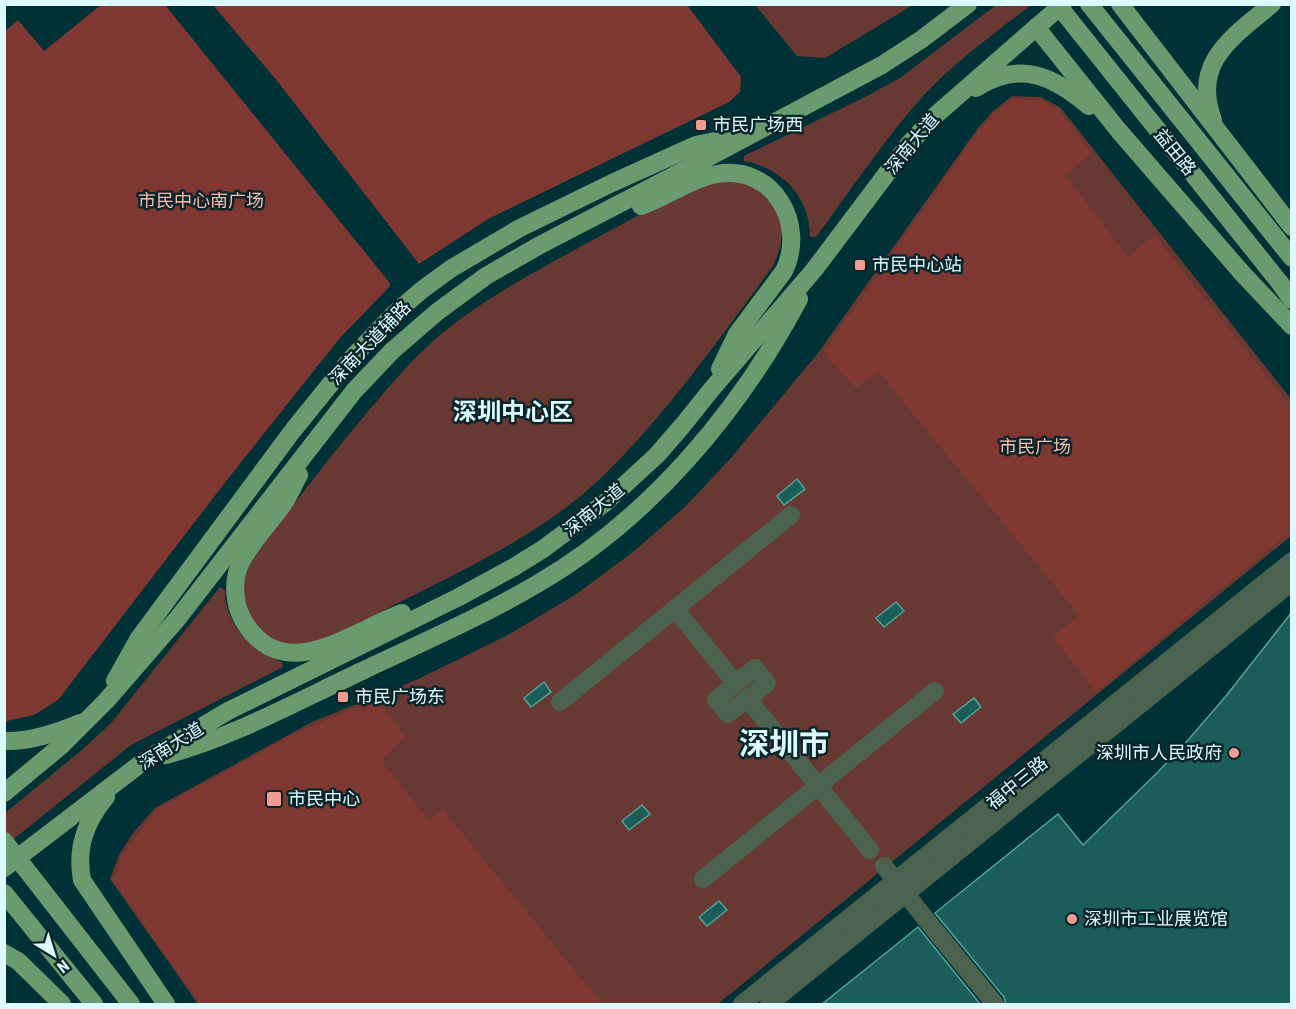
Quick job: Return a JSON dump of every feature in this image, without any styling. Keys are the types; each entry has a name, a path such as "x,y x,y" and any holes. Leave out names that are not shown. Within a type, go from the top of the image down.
{"main road":[{"path":"943,24 955,4"},
{"path":"4,793 87,721 106,701 178,618 313,443 372,371 437,312 486,276 512,261 882,65 943,24 968,4"},
{"name":"益田路","path":"1058,4 1292,300"},
{"name":"深南大道","path":"4,868 144,761 228,711 459,597 543,549 606,502 657,455 814,270 909,144 937,114 1063,4"},
{"name":"益田路","path":"1089,4 1292,258"},
{"path":"1120,4 1292,227"},
{"path":"1219,132 1207,98 1212,64 1220,49 1272,4"},
{"path":"1036,27 1119,131 1247,279 1292,326"},
{"path":"937,114 980,85 1013,74 1038,75 1061,84 1119,131"},
{"name":"深南大道辅路","path":"106,701 117,674 139,638 294,429 344,367 394,314 452,268 548,213 696,145 756,132"},
{"path":"606,212 643,205 706,176 720,173 738,174 754,179 772,191 784,206 792,230 793,247 790,259 784,271 737,334 711,390"},
{"path":"144,761 192,748 250,724 497,606 538,584 586,551 631,516 663,484 737,398 787,320 814,270"},
{"path":"313,443 285,501 248,551 236,576 239,610 246,625 257,637 280,651 303,654 331,645 389,618 425,605 459,597"},
{"path":"4,741 42,736 87,721"},
{"path":"122,778 95,809 88,823 81,841 79,863 82,880 166,1005"},
{"path":"4,842 131,1005"},
{"path":"4,893 94,1005"},
{"path":"4,953 18,961 62,1005"}],"street":[{"path":"560,702 791,515"},
{"name":"福中三路","path":"742,1005 1292,561"},
{"name":"福中三路","path":"769,1005 1292,582"},
{"path":"675,609 736,684"},
{"path":"755,668 766,682 747,698 728,714 716,700 755,668"},
{"path":"703,879 935,691"},
{"path":"747,698 870,850"},
{"path":"884,866 995,1005"}],"green space":[{"name":"市民中心南广场","path":"101,5 165,5 390,286 339,339 58,700 34,715 7,721 4,720 5,31 18,20 44,51"},
{"path":"213,5 687,5 741,77 740,92 729,102 488,219 419,264 278,82"},
{"path":"755,5 913,5 825,58 797,56"},
{"path":"996,5 1031,5 963,59 925,94 882,146 816,237 810,237 805,209 791,187 770,170 744,161 744,156 900,78"},
{"name":"市民广场","path":"1012,96 1040,97 1060,107 1291,399 1291,536 718,1004 198,1004 110,879 119,855 133,833 155,808 312,722 416,680 504,637 575,595 633,552 686,506 730,459 818,353 978,128 992,112"},
{"path":"1013,99 1041,99 1058,110 1091,153 1065,175 1128,257 1154,235 1291,407 1291,531 1096,692 1053,637 1079,615 878,371 856,388 829,359 825,350 979,130 995,112"},
{"path":"723,179 754,187 775,209 782,224 777,257 773,266 692,375 649,428 602,477 555,516 529,533 343,632 300,645 283,645 263,633 251,617 245,603 244,581 251,561 354,428 391,384 431,343 470,312 534,272 660,204 691,189"},
{"path":"220,587 225,590 230,614 242,635 260,651 282,662 283,667 131,745 5,846 5,813 111,723"},
{"path":"375,698 406,737 381,760 429,821 443,810 602,1004 200,1004 113,880 121,857 157,809 289,737"}],"building":[{"path":"797,479 805,489 784,505 777,496"},
{"path":"896,602 904,611 884,627 876,618"},
{"path":"1292,612 1292,1001 1287,1005 1006,1005 1004,997 935,913 1058,814 1083,845 1189,739"},
{"path":"544,682 551,692 531,707 524,698"},
{"path":"974,698 981,707 961,723 953,714"},
{"path":"642,805 650,814 629,830 622,821"},
{"path":"719,901 727,910 707,926 699,917"},
{"path":"918,927 981,1005 821,1005 892,948"}],"place":[{"name":"市民广场西","path":"701,125"},
{"name":"市民中心站","path":"860,265"},
{"name":"市民广场东","path":"343,697"},
{"name":"深圳市人民政府","path":"1234,753"},
{"name":"市民中心","path":"274,799"},
{"name":"深圳市工业展览馆","path":"1072,919"}],"district":[{"name":"深圳中心区","path":"513,412"},
{"name":"深圳市","path":"784,744"}]}
